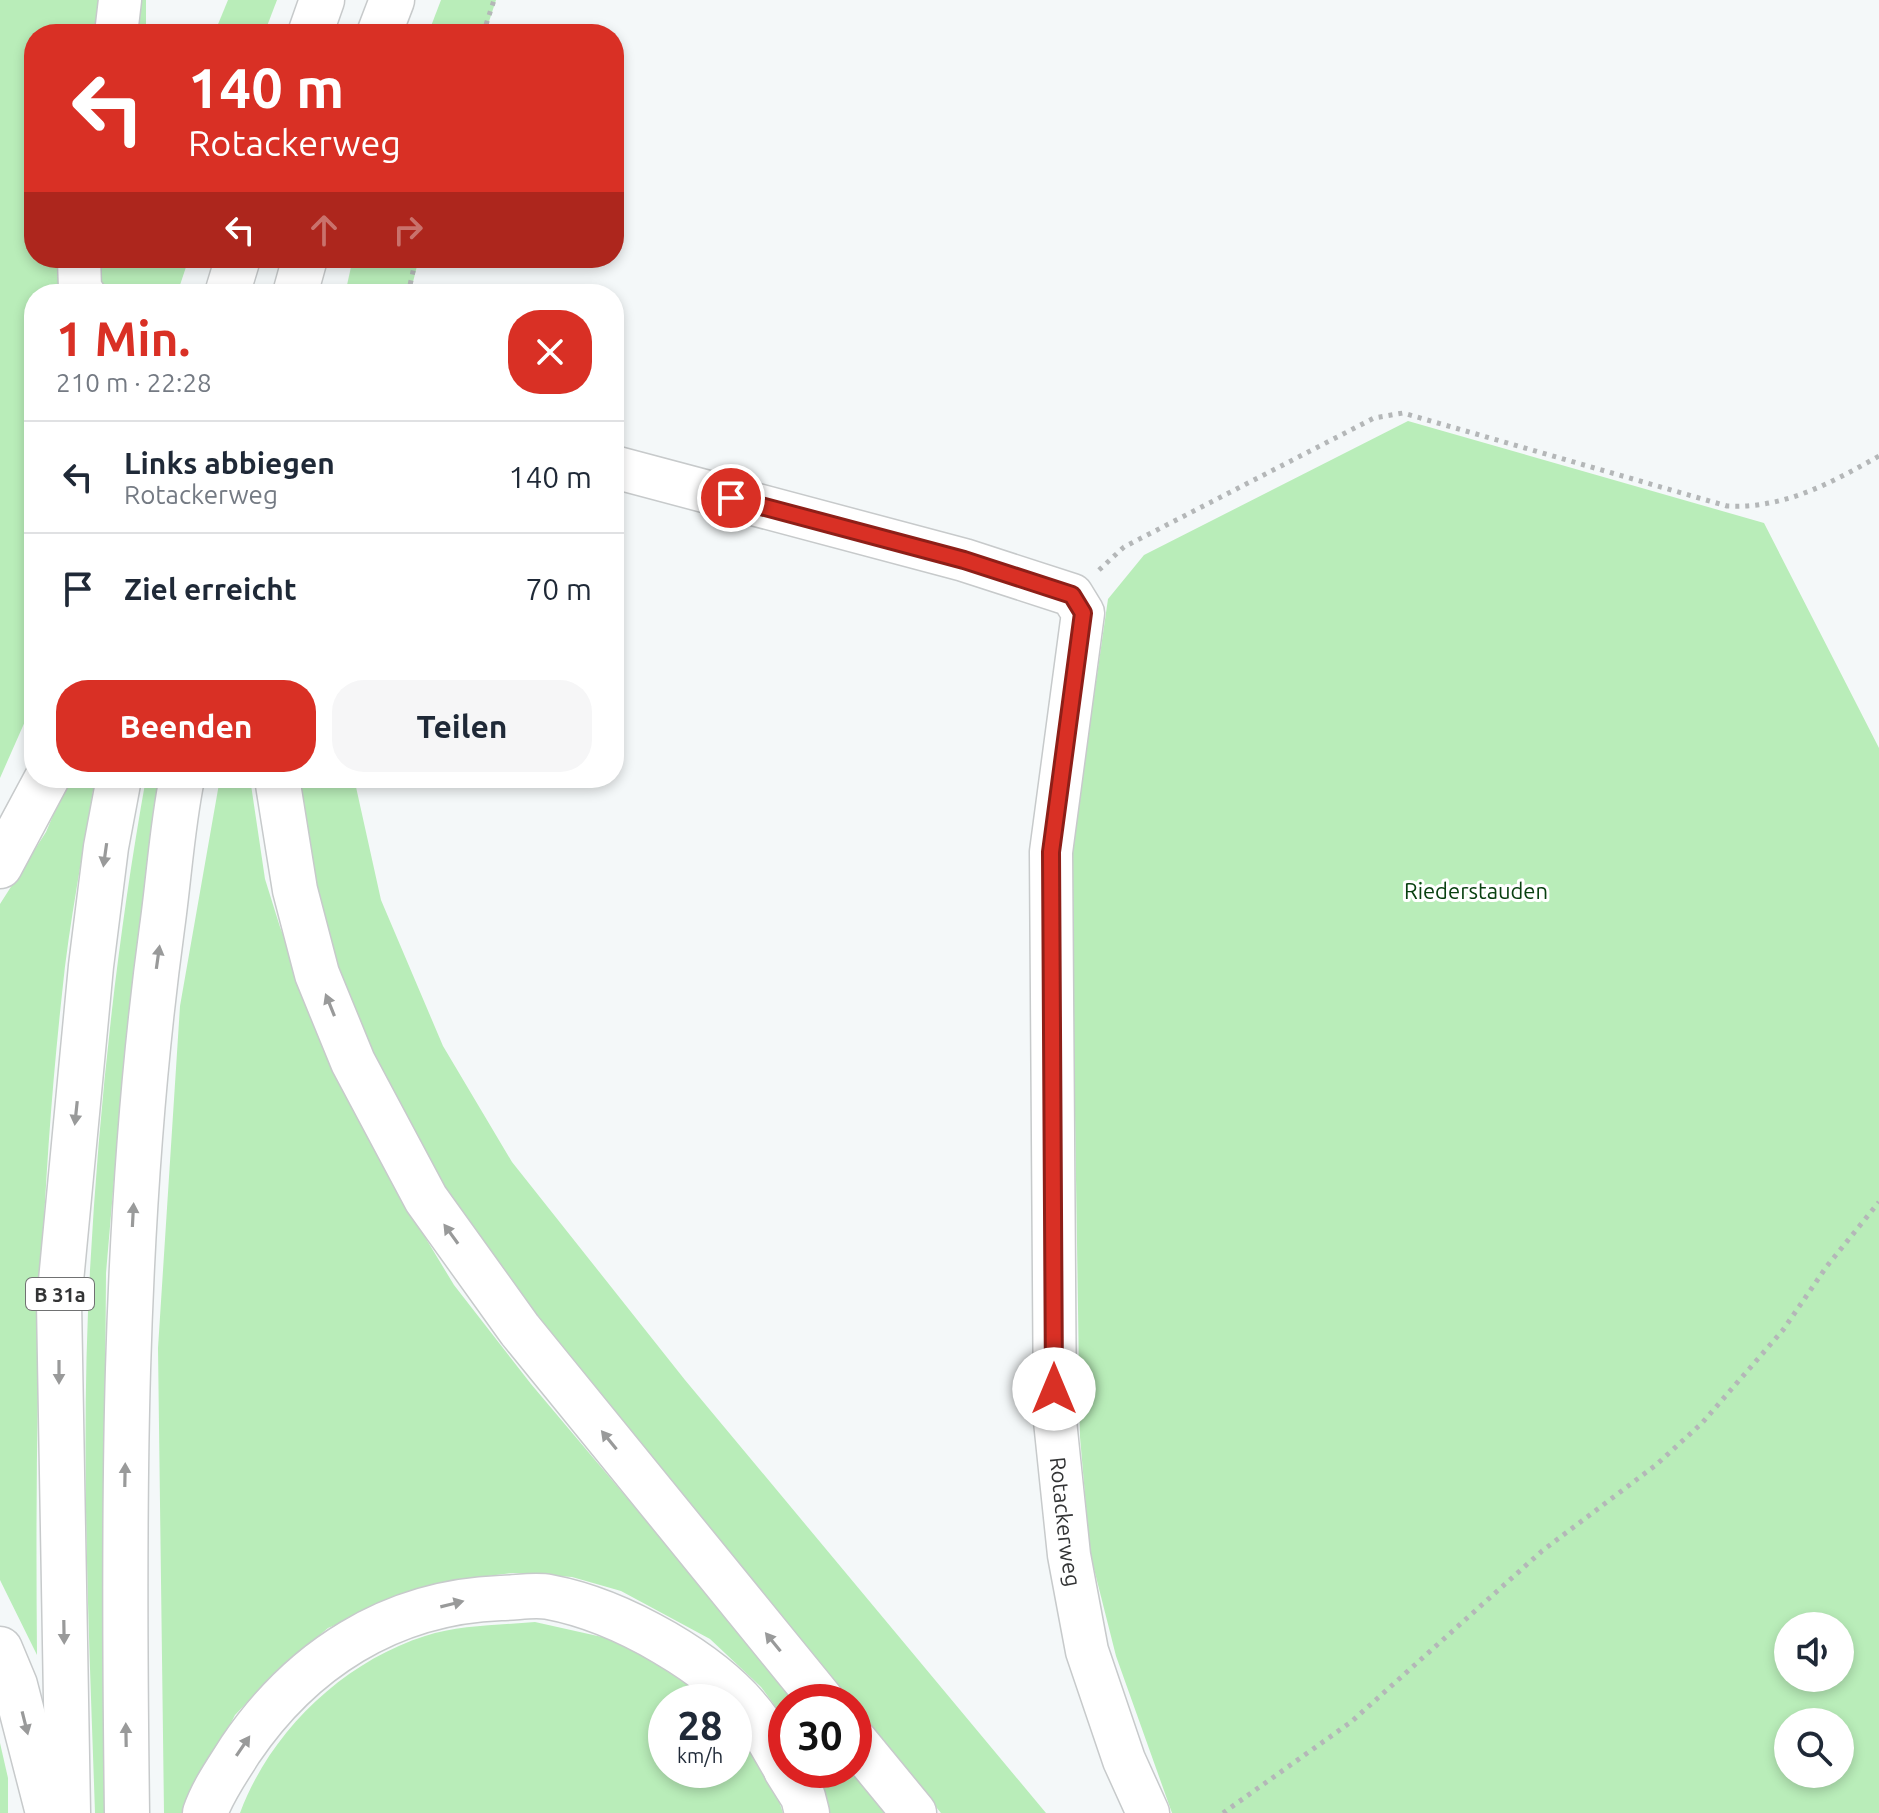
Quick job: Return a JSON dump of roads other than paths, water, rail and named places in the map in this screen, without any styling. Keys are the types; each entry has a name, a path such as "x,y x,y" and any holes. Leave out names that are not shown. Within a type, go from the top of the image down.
{"highway":[{"path":"314,24 322,0"},
{"path":"383,24 392,0"},
{"path":"0,866 42,788"},
{"name":"B 31a","path":"68,1813 59,1302 91,966 106,847 117,788"},
{"path":"127,1813 124,1592 127,1338 132,1236 145,1055 181,788"},
{"path":"279,788 295,890 317,974 353,1062 426,1199 530,1342 808,1684"},
{"path":"205,1813 212,1792 265,1713 323,1657 401,1616 472,1599 548,1597 628,1623 696,1661 757,1720 768,1739"},
{"path":"0,1649 15,1685 48,1813"},
{"path":"872,1762 914,1813"},
{"path":"797,1788 807,1813"}],"street":[{"path":"117,24 120,0"},
{"name":"Rotackerweg","path":"624,470 964,560 1072,595 1083,613 1051,852 1055,1421 1069,1555 1087,1651 1124,1760 1148,1813"}],"park label":[{"name":"Riederstauden","path":"1476,890"}]}
